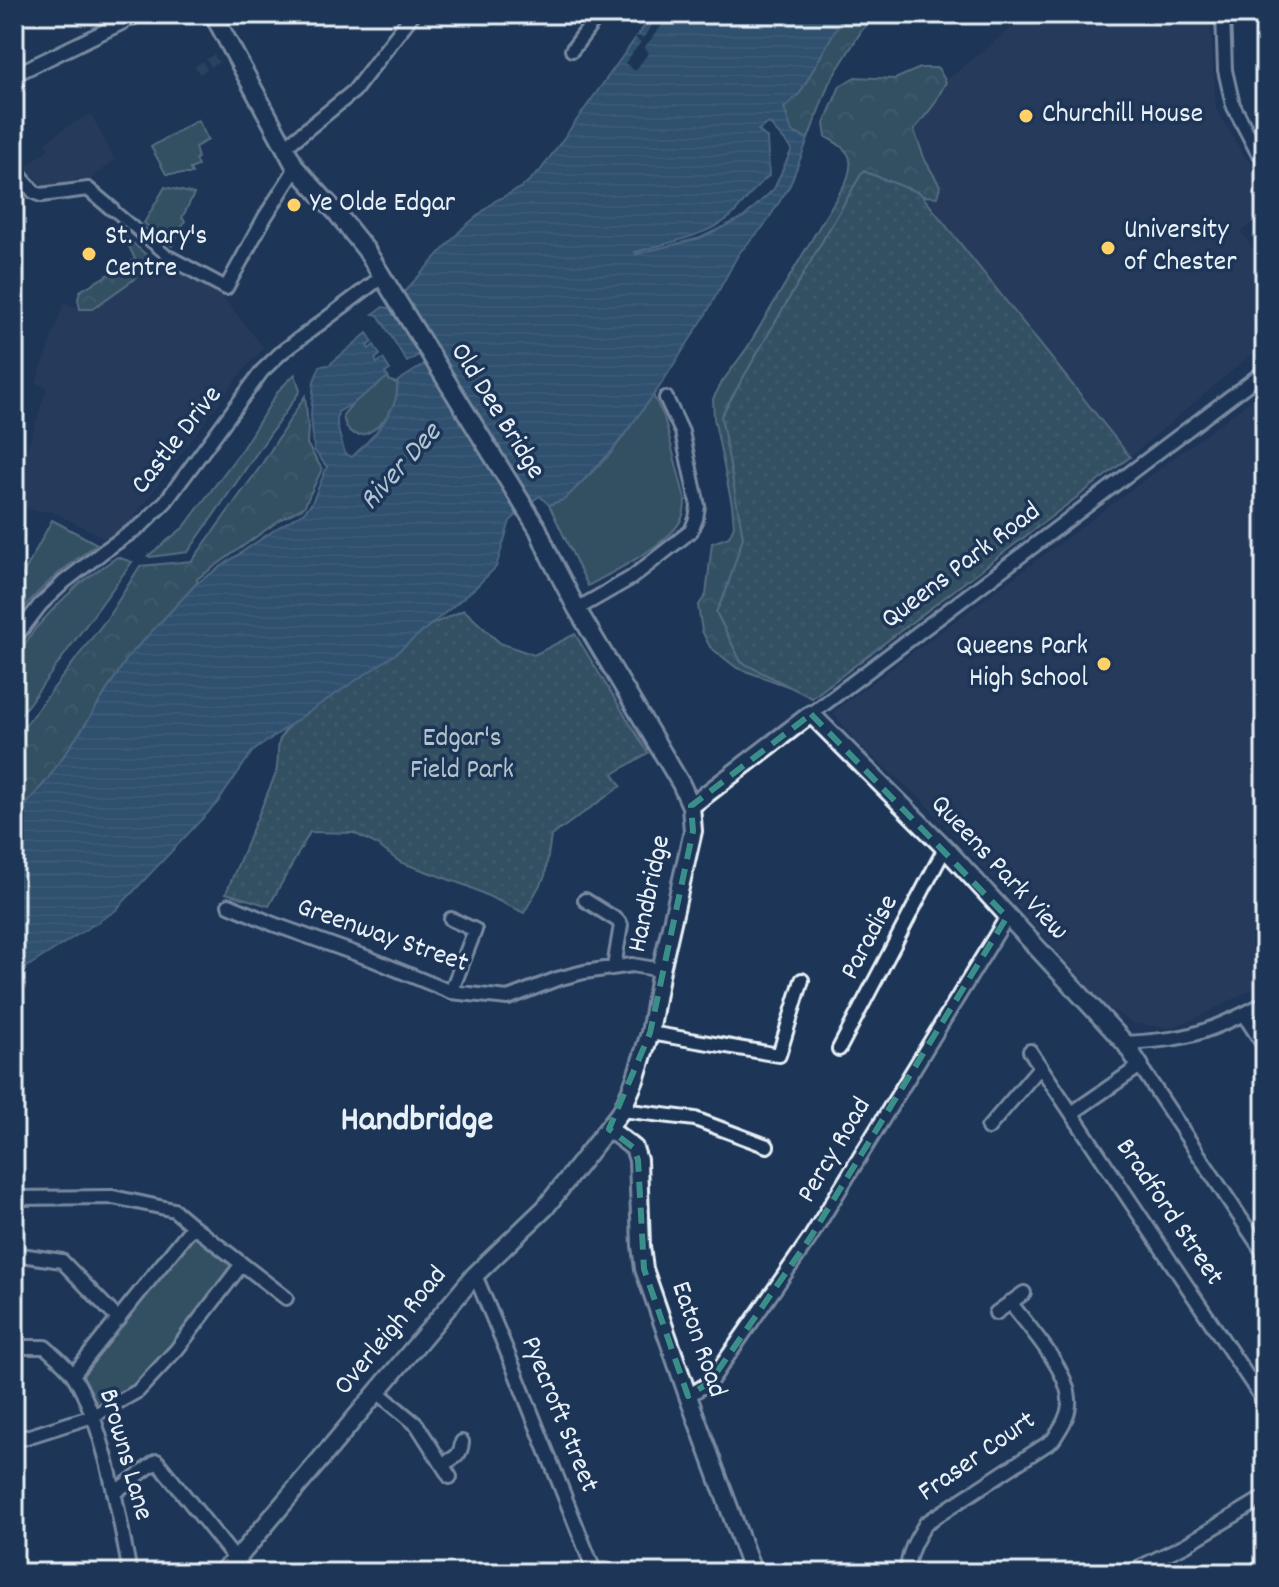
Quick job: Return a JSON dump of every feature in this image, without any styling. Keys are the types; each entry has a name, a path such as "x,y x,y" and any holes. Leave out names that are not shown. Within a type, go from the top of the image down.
{"street":[{"path":"14,75 140,14"},
{"path":"213,14 226,54 296,168 335,211 383,276"},
{"path":"284,148 354,91 413,14"},
{"path":"574,41 599,14"},
{"path":"1223,14 1225,70 1233,105 1257,151 1265,158"},
{"path":"14,169 34,192 41,195 88,189 170,258 226,288 296,168"},
{"name":"Old Dee Bridge","path":"383,276 542,537 549,555"},
{"name":"Castle Drive","path":"14,639 40,605 64,582 143,524 166,501 262,371 282,352 383,276"},
{"name":"Queens Park Road","path":"691,806 1265,371"},
{"path":"577,609 631,578 691,531 698,506 682,432 666,398"},
{"name":"Handbridge","path":"549,555 691,806 693,831 650,1033 635,1080 622,1110 609,1129"},
{"name":"Queens Park View","path":"811,714 945,848 1125,1043 1140,1066"},
{"name":"Paradise","path":"839,1049 945,848"},
{"path":"585,900 621,925 614,967"},
{"name":"Greenway Street","path":"229,905 451,992 508,998 584,972 632,965 661,970"},
{"name":"Percy Road","path":"688,1396 710,1382 810,1238 1007,917"},
{"path":"451,919 475,930 451,992"},
{"path":"650,1033 779,1055 802,980"},
{"path":"1125,1043 1177,1038 1244,1015 1265,1003"},
{"path":"1244,1015 1265,1047"},
{"name":"Bradford Street","path":"1030,1051 1265,1403"},
{"path":"1072,1113 1140,1066 1265,1255"},
{"path":"988,1128 1040,1067"},
{"path":"622,1110 695,1119 767,1146"},
{"name":"Eaton Road","path":"609,1129 634,1148 638,1160 644,1269 753,1573"},
{"name":"Overleigh Road","path":"220,1573 240,1567 376,1391 475,1275 545,1208 609,1129"},
{"path":"14,1198 113,1197 174,1210 286,1298"},
{"path":"73,1375 193,1226"},
{"path":"14,1254 62,1261 119,1320"},
{"path":"14,1441 93,1416 138,1391 177,1349 242,1264"},
{"name":"Pyecroft Street","path":"475,1275 595,1573"},
{"path":"996,1313 1024,1293"},
{"name":"Fraser Court","path":"907,1573 913,1544 926,1523 1053,1440 1063,1425 1069,1407 1063,1373 1010,1302"},
{"name":"Browns Lane","path":"14,1347 45,1347 73,1375 93,1416 114,1493 130,1573"},
{"path":"376,1391 417,1425 450,1477"},
{"path":"443,1464 457,1457 462,1442"},
{"path":"114,1493 157,1461 240,1567"},
{"path":"1128,1573 1185,1545 1265,1497"}],"highlighted area":[{"path":"811,714 1007,917 810,1238 710,1382 688,1396 644,1269 638,1160 634,1148 609,1129 650,1033 693,831 691,806"}],"shaded area":[{"name":"University of Chester","path":"1029,14 1210,14 1216,109 1245,157 1265,176 1265,213 1241,232 1265,264 1265,343 1130,457 920,193 899,118"},
{"path":"91,114 115,160 89,181 81,178 58,185 42,185 26,167 49,148 45,142"},
{"path":"152,260 218,291 264,348 238,377 129,524 107,539 52,512 14,504 14,490 47,387 36,383 64,302 80,309 93,309 133,280"},
{"path":"1265,390 1265,544 1252,554 1265,567 1265,983 1192,1020 1169,1028 1133,1023 1101,1003 920,798 855,741 833,712"}],"green space":[{"path":"844,14 877,14 862,30 829,83 808,139 792,132 784,108 800,93"},
{"path":"920,68 938,68 946,82 933,106 914,130 925,160 940,186 937,197 922,196 790,687 737,668 710,647 702,631 698,606 706,595 712,543 729,537 734,526 713,399 846,182 850,160 845,150 826,137 824,124 840,86 855,77 895,79"},
{"path":"198,120 208,140 195,147 198,166 190,169 192,174 166,174 151,147"},
{"path":"863,171 920,193 1130,457 812,698 741,662 716,612 743,537 721,416"},
{"path":"165,187 194,194 172,246 144,223"},
{"path":"123,234 152,260 133,280 92,309 80,309 80,291 135,259"},
{"path":"295,374 300,391 188,552 148,556 184,527 240,452 279,390"},
{"path":"388,377 397,383 391,410 374,429 355,434 347,428 343,415 352,404"},
{"path":"653,395 664,417 685,499 683,516 676,528 654,547 588,586 549,505 565,499 611,453"},
{"path":"305,396 307,444 322,469 304,507 281,519 197,579 197,583 128,657 47,780 14,819 14,740 108,617 140,566 192,561 260,467"},
{"path":"52,520 97,544 42,589 14,621 14,591"},
{"path":"117,557 132,562 14,724 14,659 55,607 80,583"},
{"name":"Edgar's Field Park","path":"464,610 500,643 534,655 575,634 648,753 613,774 621,786 551,836 545,876 524,913 467,886 400,862 376,844 354,833 310,832 269,906 226,893 276,773 279,742 285,731 428,626"},
{"path":"194,1236 232,1264 173,1343 132,1387 96,1407 81,1376"}],"water":[{"name":"River Dee","path":"653,14 844,14 800,93 784,108 792,132 808,139 790,185 764,226 739,253 705,316 658,389 611,452 565,499 549,505 540,496 510,521 496,567 475,588 394,655 252,752 218,802 115,911 14,975 14,819 47,780 128,657 197,583 304,512 312,503 327,467 314,450 311,414 314,381 320,366 329,365 367,333 373,342 367,346 369,349 374,345 380,355 375,359 377,363 383,359 390,370 385,373 388,377 338,412 344,453 352,457 388,416 396,399 398,381 440,353 403,293 463,228 495,201 522,187 540,171","holes":["769,123 792,149 774,189 744,217 700,238 636,254 709,229 735,212 769,176 767,138 758,130"]},
{"path":"383,307 393,309 422,353 407,362 378,315 373,314"}],"pier":[{"path":"648,20 662,25 644,48 649,52 635,71 625,63 641,42 635,38 643,38 652,26"}],"tunnel":[{"path":"197,70 219,57"}],"place":[{"name":"Churchill House","path":"1026,116"},
{"name":"Ye Olde Edgar","path":"294,205"},
{"name":"University of Chester","path":"1108,248"},
{"name":"St. Mary's Centre","path":"89,254"},
{"name":"Queens Park High School","path":"1104,664"}],"district":[{"name":"Handbridge","path":"417,1122"}]}
